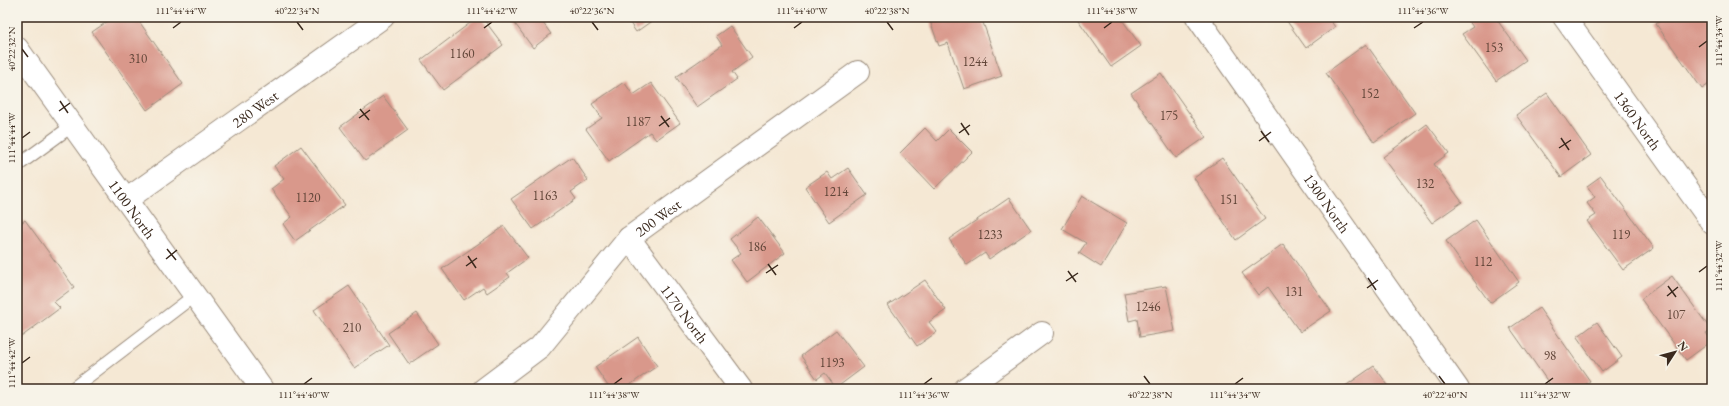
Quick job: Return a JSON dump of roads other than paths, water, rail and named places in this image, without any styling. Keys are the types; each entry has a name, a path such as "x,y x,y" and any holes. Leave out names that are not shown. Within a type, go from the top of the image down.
{"street":[{"name":"280 West","path":"126,200 383,17"},
{"name":"1300 North","path":"1197,17 1458,389"},
{"name":"1360 North","path":"1564,17 1712,223"},
{"name":"1100 North","path":"17,48 262,389"},
{"name":"200 West","path":"484,389 540,347 629,238 858,72"},
{"name":"1170 North","path":"629,238 740,389"},
{"path":"965,389 1042,334"}],"lane":[{"path":"17,166 72,125"},
{"path":"72,389 195,295"}]}
